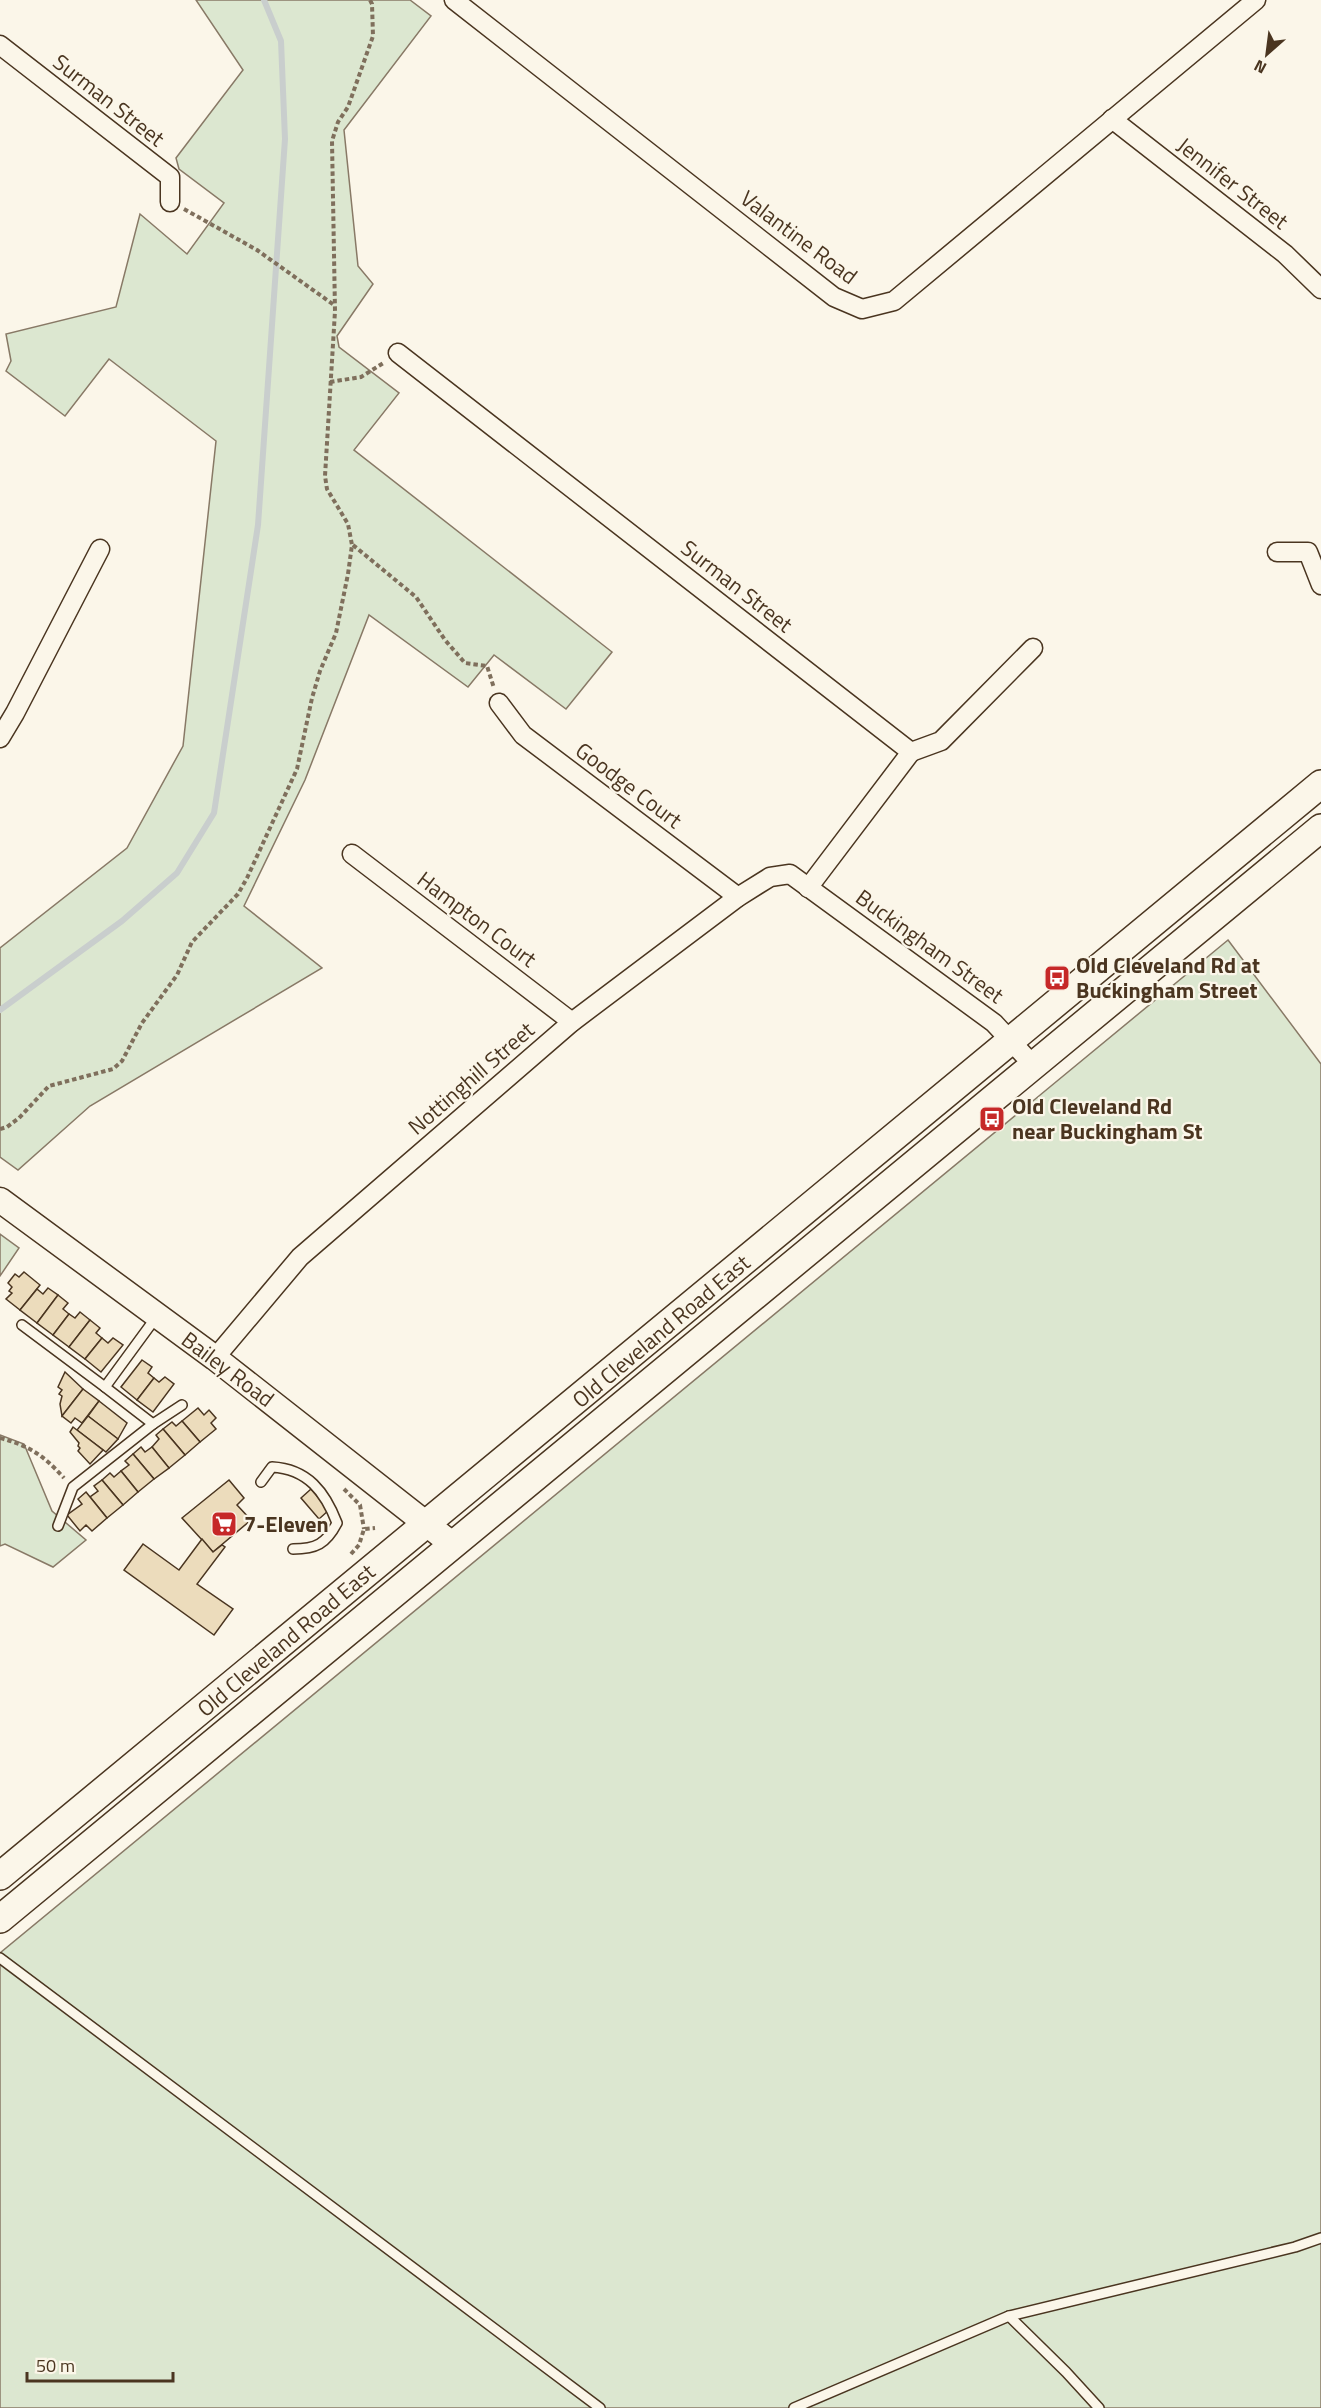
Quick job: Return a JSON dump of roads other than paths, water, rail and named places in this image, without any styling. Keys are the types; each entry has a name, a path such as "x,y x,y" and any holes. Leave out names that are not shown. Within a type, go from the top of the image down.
{"main road":[{"name":"Old Cleveland Road East","path":"0,1876 1321,784"},
{"name":"Old Cleveland Road East","path":"0,1919 1321,828"}],"street":[{"name":"Valantine Road","path":"454,0 834,297 862,309 894,300 1256,0"},
{"name":"Surman Street","path":"0,45 170,177 170,202"},
{"name":"Jennifer Street","path":"1112,119 1285,254 1321,289"},
{"name":"Surman Street","path":"398,353 911,752"},
{"path":"1277,552 1314,547 1321,585"},
{"path":"0,738 100,549"},
{"path":"808,888 911,752 941,741 1033,648"},
{"name":"Goodge Court","path":"499,703 523,735 738,897"},
{"name":"Hampton Court","path":"352,854 572,1022"},
{"name":"Nottinghill Street","path":"215,1358 300,1257 572,1022 738,897 770,877 790,873"},
{"name":"Buckingham Street","path":"790,873 994,1023 1034,1066"},
{"name":"Bailey Road","path":"0,1200 215,1358 452,1544"}],"lane":[{"path":"105,1387 157,1316"},
{"path":"22,1325 153,1424"},
{"path":"58,1526 73,1487 153,1424 182,1405"},
{"path":"261,1482 272,1467 289,1468 307,1478 329,1502 337,1523 329,1538 309,1549 292,1549"},
{"path":"0,1958 600,2408"},
{"path":"794,2408 1009,2316 1295,2247 1321,2238"},
{"path":"1009,2316 1099,2408"}],"waterway":[{"path":"0,1010 122,921 177,873 214,813 258,525 285,139 281,41 264,0"}],"place":[{"name":"Old Cleveland Rd at Buckingham Street","path":"1057,978"},
{"name":"Old Cleveland Rd near Buckingham St","path":"992,1119"},
{"name":"7-Eleven","path":"224,1524"}]}
